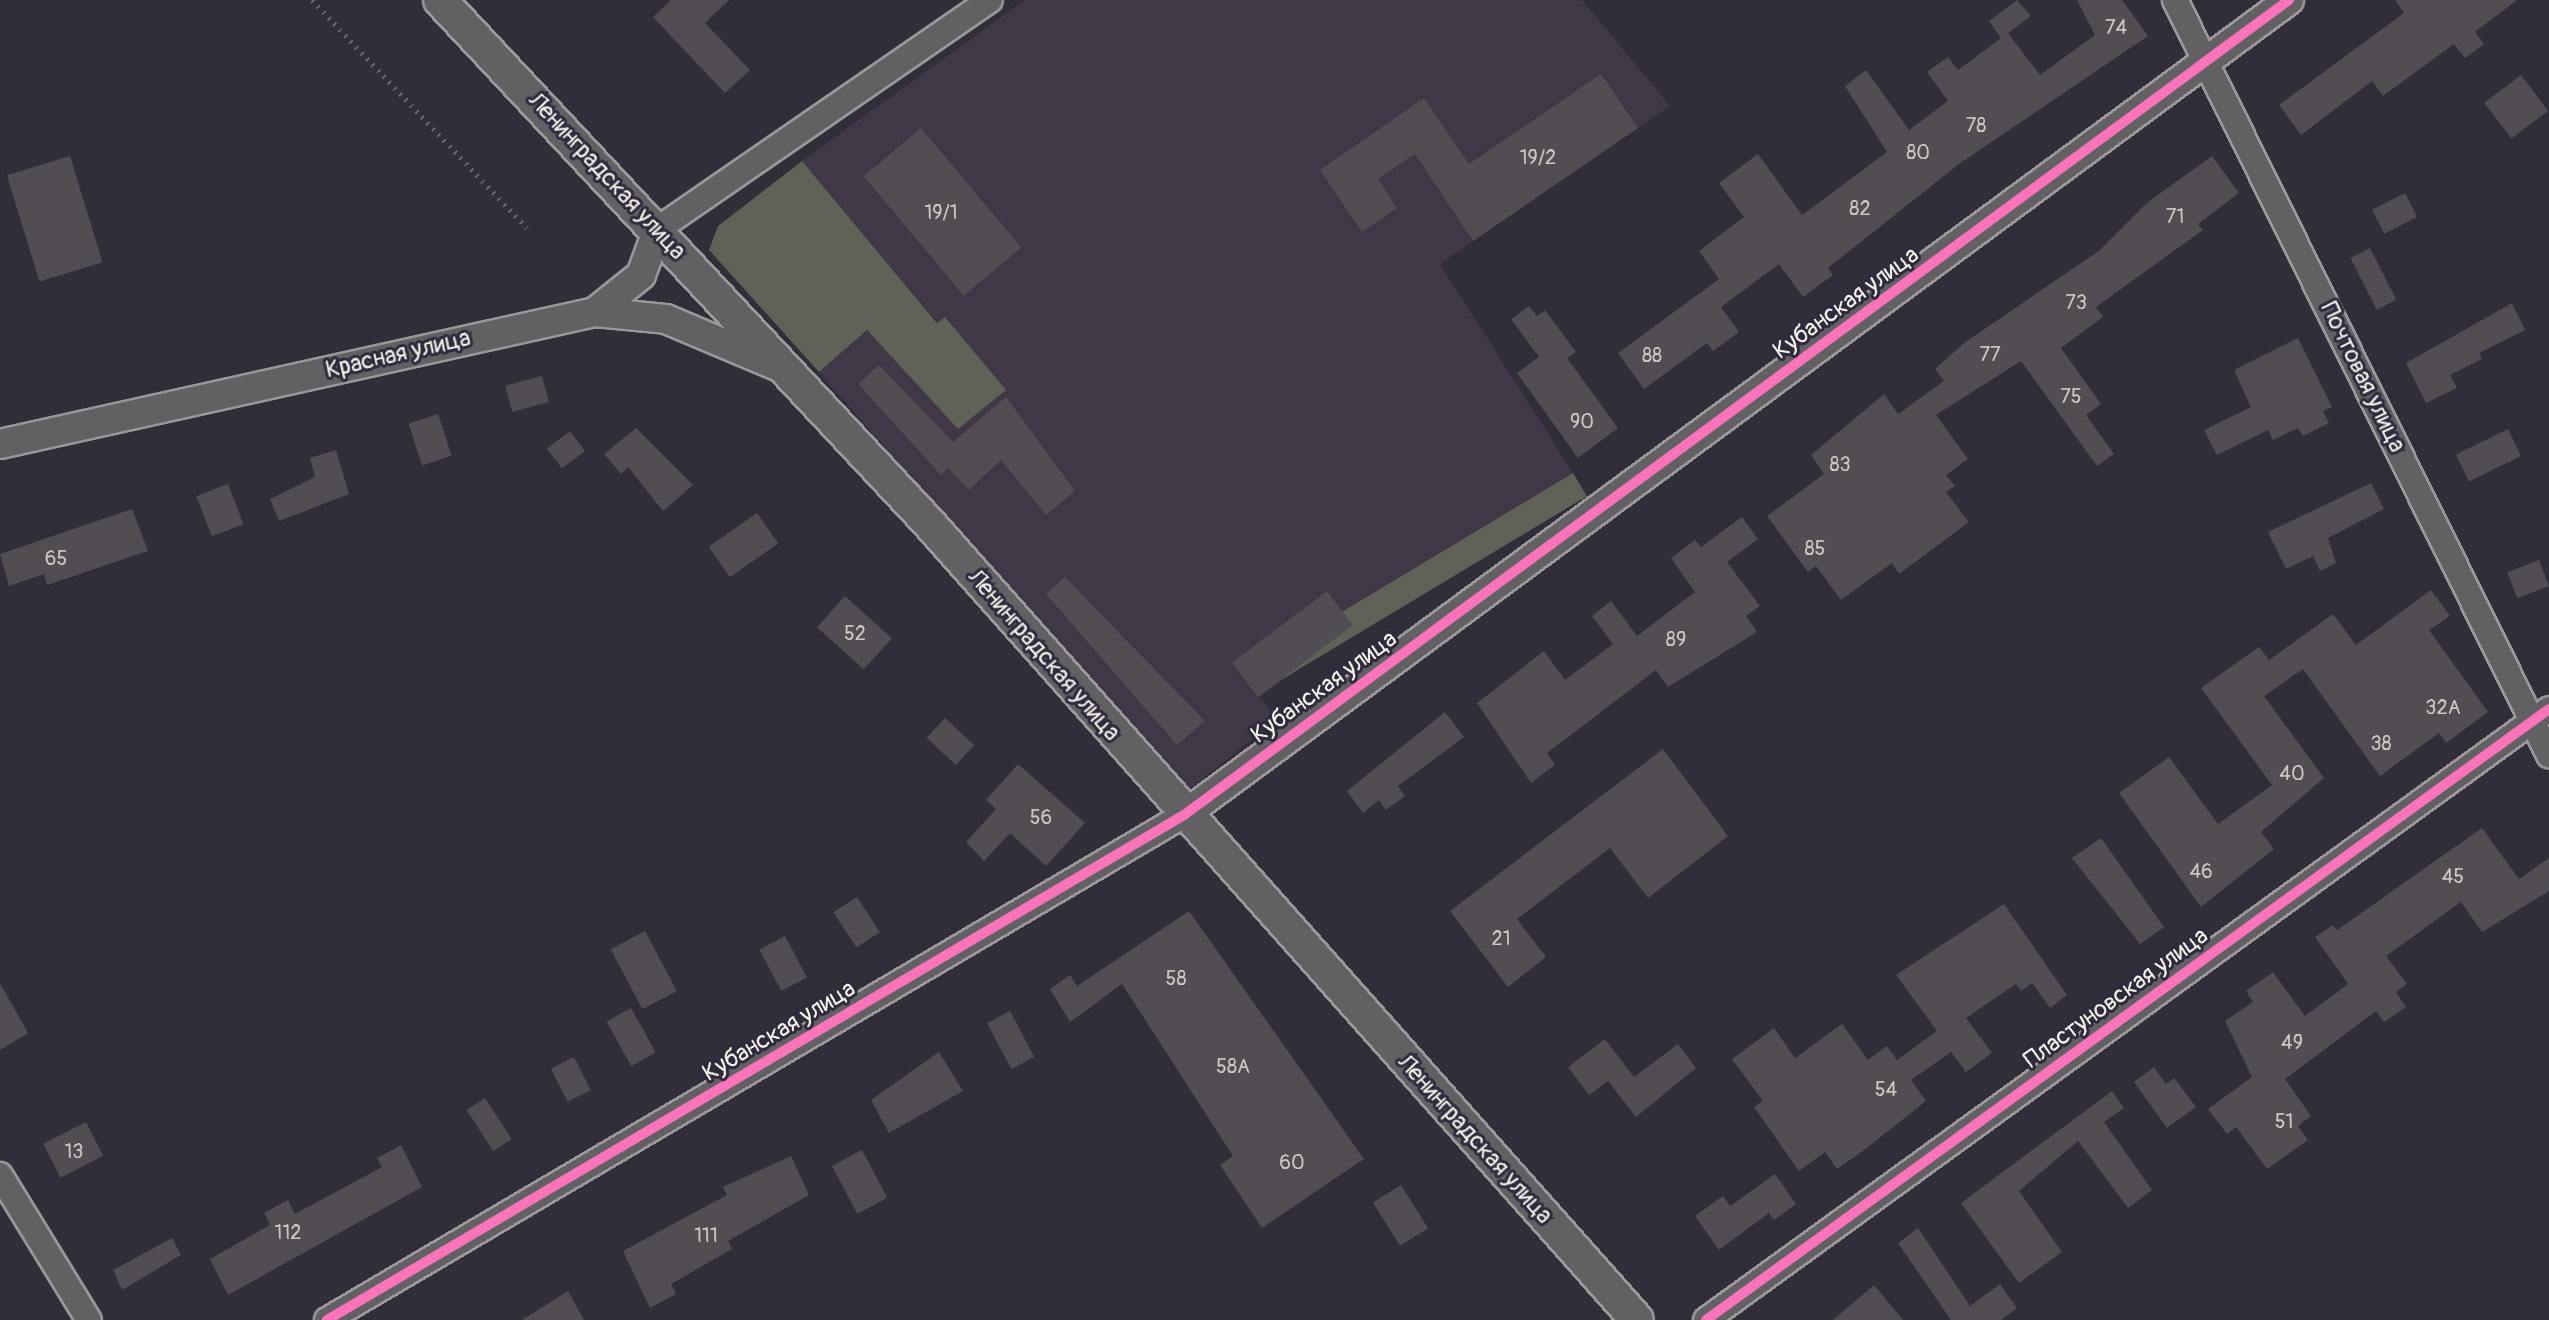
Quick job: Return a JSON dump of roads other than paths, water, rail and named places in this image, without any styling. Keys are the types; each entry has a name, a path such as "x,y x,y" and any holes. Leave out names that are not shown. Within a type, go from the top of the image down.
{"main road":[{"name":"Ленинградская улица","path":"440,0 790,372 1637,1320"}],"street":[{"path":"595,312 641,275 658,229 990,0"},
{"name":"Почтовая улица","path":"2175,0 2541,714 2549,755"},
{"name":"Кубанская улица","path":"327,1320 1184,815 2289,0"},
{"name":"Красная улица","path":"0,444 595,312 666,319 790,372"},
{"name":"Пластуновская улица","path":"1706,1320 2541,714"},
{"path":"0,1175 89,1320"}]}
